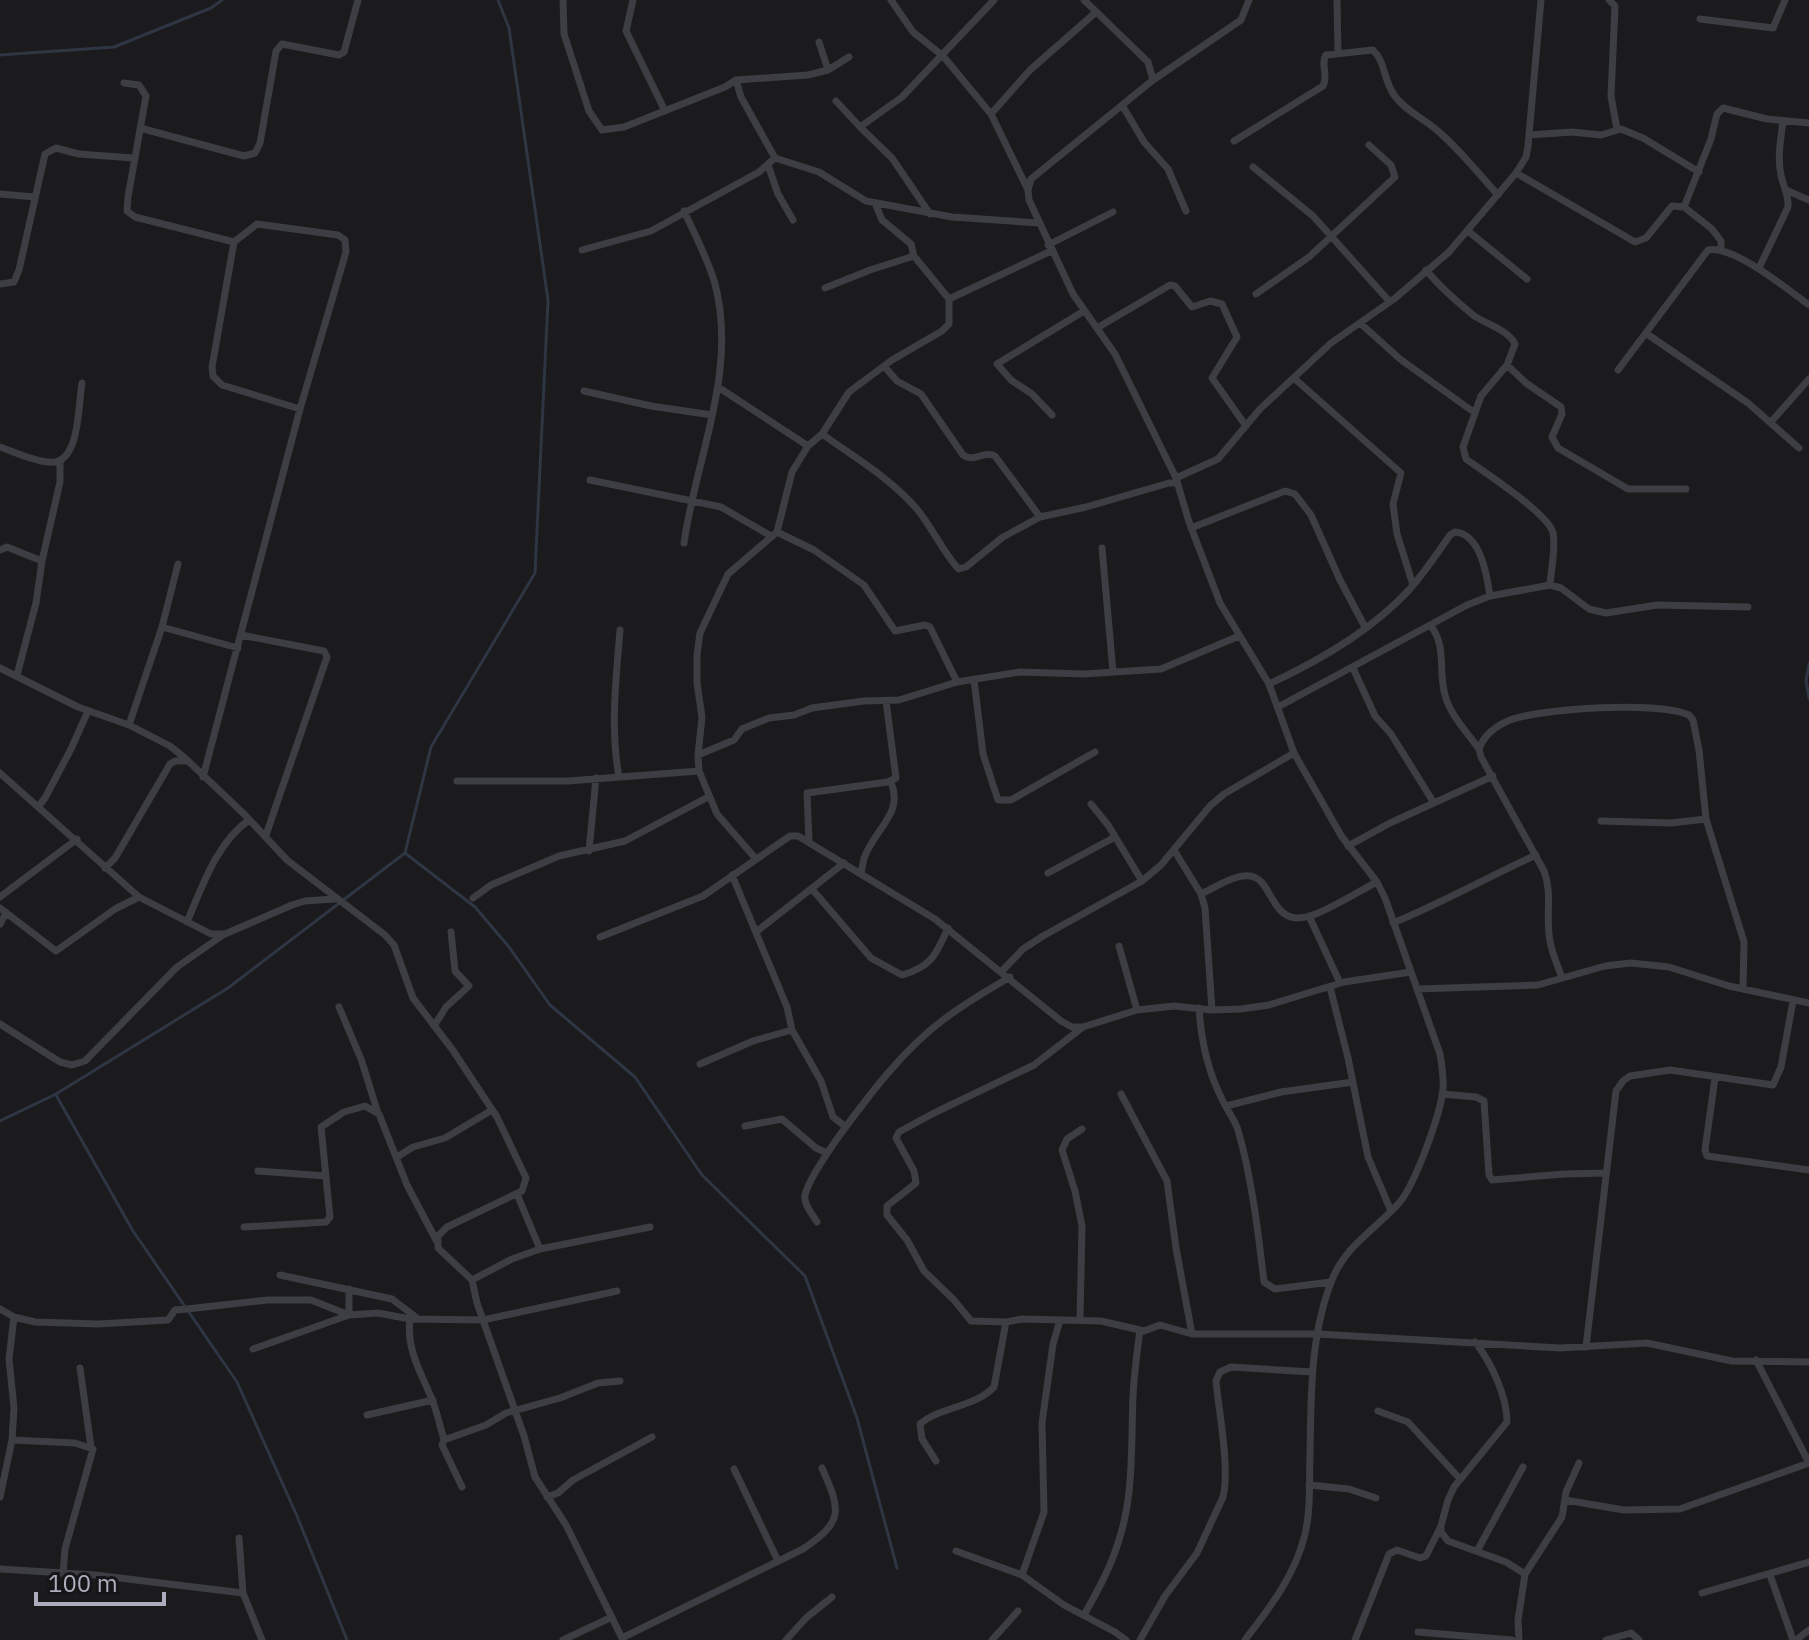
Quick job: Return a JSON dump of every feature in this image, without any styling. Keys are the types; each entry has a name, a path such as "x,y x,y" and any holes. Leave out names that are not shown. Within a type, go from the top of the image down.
{"street":[{"path":"140,128 244,156 255,153 260,143 276,51 282,44 291,44 339,55 344,52 358,0"},
{"path":"563,0 564,34 589,111 602,130 624,127 736,80 808,75 828,70 849,57"},
{"path":"633,0 626,31 665,111"},
{"path":"891,0 913,32 943,56 991,114 1028,190 1029,200 1050,248 1084,311 1115,354 1176,480 1220,603 1269,684 1294,753 1348,846 1377,882 1440,1054 1442,1094 1416,1177 1402,1200 1348,1250 1331,1282 1312,1372 1309,1511 1304,1536 1281,1592 1245,1640"},
{"path":"860,127 902,97 994,0"},
{"path":"1084,0 1148,62 1153,80"},
{"path":"1028,190 1031,179 1153,80 1241,20 1249,0"},
{"path":"1337,0 1338,53"},
{"path":"822,434 891,484 914,505 928,522 952,564 959,569 966,567 1003,537 1040,517 1169,483 1218,459 1260,409 1331,343 1390,302 1449,252 1516,173 1526,157 1541,0"},
{"path":"1609,0 1615,6 1611,96 1617,129"},
{"path":"1700,19 1773,28 1785,0"},
{"path":"991,114 1030,70 1095,13"},
{"path":"819,42 828,70"},
{"path":"1234,141 1323,86 1327,77 1324,56 1373,50 1377,53 1393,94 1443,136 1498,195"},
{"path":"736,80 741,97 775,158 806,166 866,201 930,214 1039,223"},
{"path":"124,83 139,85 146,96 133,158 127,211 135,217 234,242"},
{"path":"836,101 892,158 930,214"},
{"path":"1122,105 1144,142 1168,169 1186,211"},
{"path":"1684,207 1699,172 1717,114 1723,108 1783,121 1809,123"},
{"path":"1759,268 1788,207 1789,198 1779,159 1783,121"},
{"path":"1529,135 1572,132 1601,135 1617,129 1643,138 1699,172"},
{"path":"1256,294 1309,257 1395,177 1391,165 1369,145"},
{"path":"0,284 14,282 19,270 45,154 56,148 79,154 133,158"},
{"path":"582,250 651,231 768,165 775,158"},
{"path":"768,165 778,194 793,220"},
{"path":"1253,167 1313,216 1390,302"},
{"path":"1516,173 1635,242 1646,238 1672,206 1684,207 1717,234 1721,249"},
{"path":"1786,190 1809,200"},
{"path":"0,194 35,197"},
{"path":"756,859 717,814 699,771 702,731 697,655 700,633 728,574 774,534 792,472 849,392 949,324 949,299 914,256 911,244 882,220 875,203"},
{"path":"684,211 715,285 722,358 684,543"},
{"path":"949,299 1113,212"},
{"path":"203,777 300,409 346,252 345,240 338,235 257,224 234,242 213,376 222,385 300,409"},
{"path":"1468,231 1527,279"},
{"path":"1618,370 1708,250 1721,249 1759,268 1809,305"},
{"path":"825,288 914,256"},
{"path":"1426,270 1442,289 1476,317 1513,339 1514,350 1507,365 1485,389 1463,447 1464,455 1522,499 1550,525 1554,536 1550,585"},
{"path":"1097,328 1170,285 1175,286 1192,307 1210,301 1222,304 1237,337 1212,378 1246,426"},
{"path":"1052,415 997,364 1084,311"},
{"path":"1360,323 1400,359 1475,413"},
{"path":"1647,334 1748,403 1799,448"},
{"path":"1507,365 1526,383 1561,407 1562,414 1552,437 1558,448 1628,489 1686,489"},
{"path":"884,366 897,381 921,394 963,455 971,458 987,453 995,456 1040,517"},
{"path":"1295,379 1401,473 1393,504 1397,534 1413,585"},
{"path":"1771,422 1806,390 1809,379"},
{"path":"0,447 47,462 60,462 69,455 82,383"},
{"path":"718,387 808,446"},
{"path":"584,391 712,415"},
{"path":"17,675 36,603 60,482 60,462"},
{"path":"590,480 721,507 814,550 864,585 895,632 925,625 931,628 957,682"},
{"path":"1191,528 1285,491 1295,494 1311,515 1365,627"},
{"path":"1269,684 1316,661 1365,627 1413,585 1450,535 1466,534 1475,547 1483,564 1490,596"},
{"path":"0,550 7,547 42,561"},
{"path":"1102,548 1113,672"},
{"path":"129,725 162,627 178,564"},
{"path":"1278,707 1467,605 1490,596 1550,585 1597,612 1606,613 1657,605 1748,607"},
{"path":"1431,626 1441,644 1443,690 1447,700 1479,749 1550,887 1549,941 1562,978"},
{"path":"162,627 238,648"},
{"path":"619,777 613,743 613,708 620,630"},
{"path":"241,635 324,651 327,657 266,835"},
{"path":"698,755 734,740 742,729 769,718 794,715 821,706 899,700 957,682 1020,672 1161,669 1239,636"},
{"path":"0,668 170,746 266,835 287,860 394,945 413,998 492,1110 526,1178 525,1185 517,1194 447,1227 438,1236 437,1242"},
{"path":"1353,668 1375,716 1391,734 1434,803"},
{"path":"974,680 983,754 998,800 1011,800 1095,752"},
{"path":"809,841 807,793 891,782 896,775 886,701"},
{"path":"1479,749 1491,730 1522,717 1618,706 1685,713 1693,720 1706,819 1744,942 1743,989"},
{"path":"38,807 71,749 88,711"},
{"path":"1002,971 1023,949 1142,881 1224,794 1294,753"},
{"path":"105,868 115,858 170,764 189,761"},
{"path":"457,781 596,778 699,771"},
{"path":"0,773 139,897 211,934 225,934"},
{"path":"1348,846 1390,823 1493,776"},
{"path":"589,851 596,778"},
{"path":"861,874 864,856 896,804 891,782"},
{"path":"473,898 491,885 559,856 625,841 708,797"},
{"path":"1091,804 1142,881"},
{"path":"1601,821 1671,823 1706,819"},
{"path":"187,922 204,883 232,834 249,820"},
{"path":"600,937 703,896 790,836 809,841 948,928 1072,1027 1083,1027 1137,1010 1174,1006 1212,1010 1269,1005 1340,983 1411,972"},
{"path":"1048,873 1115,837"},
{"path":"0,897 77,839"},
{"path":"1174,850 1201,894 1208,930 1212,1010"},
{"path":"1393,923 1439,904 1471,885 1536,855"},
{"path":"756,932 844,863"},
{"path":"732,875 787,1007 792,1030 821,1081 833,1117 846,1127"},
{"path":"1201,894 1241,877 1254,877 1261,882 1273,904 1295,917 1309,916 1377,882"},
{"path":"812,889 871,958 902,975 921,970 938,950 948,928"},
{"path":"0,924 3,911 56,951 115,909 139,897"},
{"path":"0,1024 60,1062 72,1065 85,1061 177,967 225,934 292,905 337,899"},
{"path":"1309,916 1340,983"},
{"path":"434,1026 446,1007 469,986 455,971 451,932"},
{"path":"1119,946 1137,1010"},
{"path":"1417,989 1515,988 1605,966 1644,963 1809,1003"},
{"path":"817,1222 804,1195 827,1153 846,1127 920,1040 945,1018 1010,977"},
{"path":"1330,987 1368,1157 1391,1211"},
{"path":"1586,1347 1616,1091 1630,1076 1670,1070 1773,1085 1781,1067 1793,1001"},
{"path":"339,1007 407,1185 437,1242 451,1262 472,1280 535,1477 566,1525 622,1639 822,1536 833,1524 835,1497 822,1468"},
{"path":"1199,1008 1203,1047 1214,1081 1237,1127 1257,1226 1264,1282 1275,1289 1331,1282"},
{"path":"1083,1027 1034,1065 934,1113 899,1132 896,1138 917,1178 913,1188 887,1206 887,1215 907,1240 924,1271 968,1318 978,1323 1022,1319 1080,1320 1118,1323 1144,1331 1160,1325 1192,1334 1318,1334 1526,1347 1647,1343 1732,1361 1809,1362"},
{"path":"700,1064 753,1041 792,1030"},
{"path":"1715,1078 1705,1150 1707,1156 1809,1170"},
{"path":"1226,1106 1281,1092 1353,1082"},
{"path":"1121,1094 1167,1181 1192,1334"},
{"path":"1442,1094 1482,1098 1492,1180 1606,1173"},
{"path":"244,1227 326,1222 330,1217 321,1127 344,1112 365,1106 379,1114"},
{"path":"397,1157 413,1147 445,1138 492,1110"},
{"path":"745,1126 782,1119 816,1148 827,1153"},
{"path":"1080,1320 1082,1226 1062,1150 1067,1139 1082,1129"},
{"path":"258,1171 326,1176"},
{"path":"517,1194 540,1249"},
{"path":"472,1280 512,1259 540,1249 650,1227"},
{"path":"280,1275 392,1299 413,1318"},
{"path":"349,1289 349,1315"},
{"path":"253,1349 349,1315 378,1313 413,1318 483,1320 617,1291"},
{"path":"0,1309 14,1317 35,1322 98,1324 163,1321 168,1320 175,1310 268,1300 311,1300 349,1315"},
{"path":"0,1497 12,1440 14,1408 9,1359 14,1317"},
{"path":"413,1318 408,1335 417,1369 433,1400 444,1440 442,1445 462,1487"},
{"path":"1022,1575 1044,1512 1042,1423 1053,1344 1060,1320"},
{"path":"936,1461 922,1439 920,1424 929,1417 979,1399 994,1387 1006,1322"},
{"path":"1084,1615 1105,1576 1119,1542 1125,1516 1140,1330"},
{"path":"1355,1640 1389,1554 1397,1550 1424,1559 1460,1479 1507,1422 1507,1410 1497,1383 1484,1353 1475,1342"},
{"path":"1565,1500 1624,1510 1680,1509 1809,1463 1756,1360"},
{"path":"1140,1640 1165,1596 1197,1553 1223,1497 1223,1450 1216,1381 1220,1372 1231,1367 1312,1372"},
{"path":"63,1574 65,1549 93,1451 80,1368"},
{"path":"444,1440 486,1425 500,1415 515,1413 598,1383 620,1381"},
{"path":"367,1415 433,1400"},
{"path":"1378,1411 1408,1422 1460,1479"},
{"path":"547,1497 652,1437"},
{"path":"12,1440 62,1442 91,1447"},
{"path":"1519,1640 1518,1620 1525,1574 1562,1517 1579,1463"},
{"path":"1477,1551 1523,1467"},
{"path":"734,1469 778,1561"},
{"path":"1309,1485 1349,1489 1376,1498"},
{"path":"1441,1526 1441,1532 1448,1541 1506,1562 1525,1574"},
{"path":"239,1538 243,1593 262,1640"},
{"path":"956,1551 1022,1575 1126,1640"},
{"path":"1702,1593 1809,1562"},
{"path":"0,1569 95,1575 243,1593"},
{"path":"1770,1575 1795,1640 1809,1630"},
{"path":"786,1640 794,1629 832,1597"},
{"path":"992,1640 1018,1611"},
{"path":"563,1640 612,1617"},
{"path":"794,1629 799,1640"},
{"path":"1418,1632 1512,1640"},
{"path":"1606,1640 1631,1633 1639,1640"}],"waterway":[{"path":"0,55 114,47 211,8 222,0"},
{"path":"0,1121 56,1094 228,988 405,853 431,747 535,573 548,300 509,28 498,0"},
{"path":"1809,664 1806,681 1809,698"},
{"path":"405,853 475,907 509,947 550,1005 635,1077 702,1175 805,1276 857,1418 897,1568"},
{"path":"56,1095 133,1231 237,1382 297,1516 347,1640"}]}
